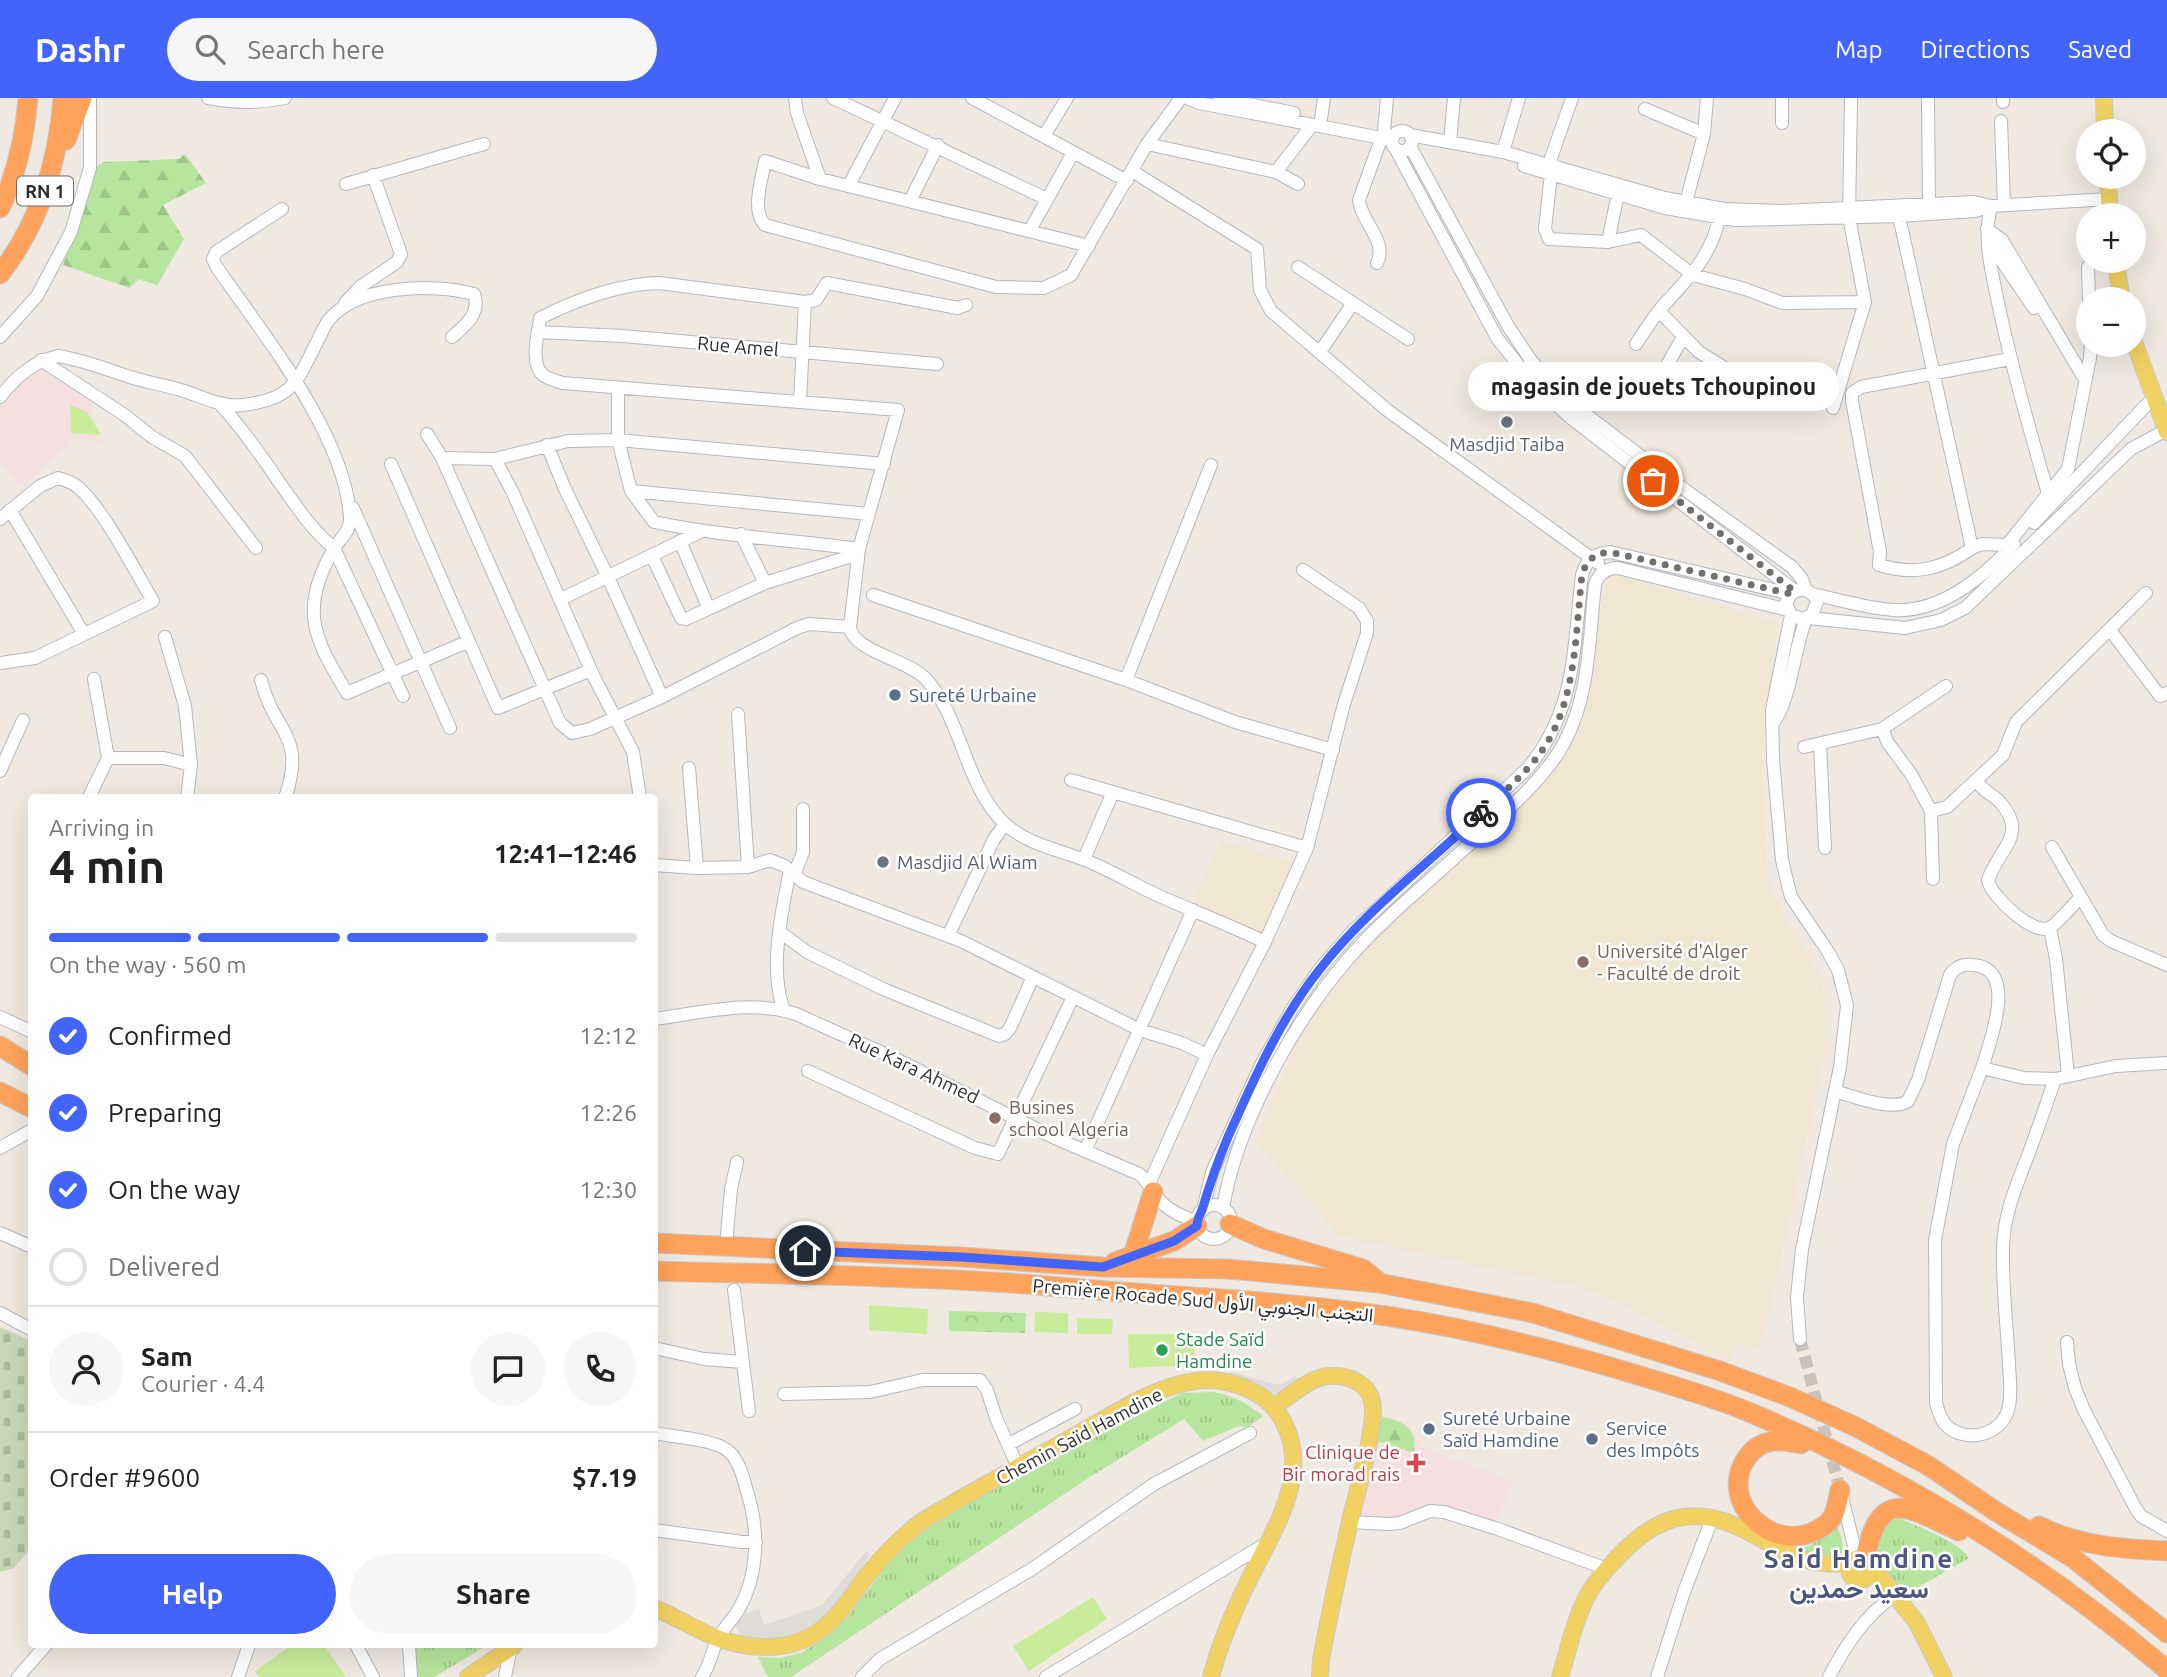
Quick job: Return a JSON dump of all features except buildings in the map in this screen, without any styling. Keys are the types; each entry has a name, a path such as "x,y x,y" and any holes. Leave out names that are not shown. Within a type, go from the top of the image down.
{"highway":[{"name":"RN 1","path":"0,208 9,191 20,153 28,98"},
{"name":"RN 1","path":"0,274 23,239 45,193 57,150 63,98"},
{"path":"45,193 82,98"},
{"path":"0,1046 28,1064"},
{"path":"0,1057 28,1070"},
{"path":"0,1092 28,1106"},
{"path":"1133,1255 1151,1188"},
{"path":"1103,1267 1174,1241 1199,1217"},
{"path":"1227,1217 1264,1239 1363,1269 1379,1283"},
{"path":"658,1238 722,1246"},
{"name":"Première Rocade Sud التجنب الجنوبي الأول","path":"658,1243 961,1257 1103,1267 1228,1269 1379,1283 1533,1313 1720,1371 1790,1397 1856,1427 1929,1466 2073,1558 2167,1633"},
{"name":"Première Rocade Sud التجنب الجنوبي الأول","path":"658,1271 734,1282 993,1282 1236,1299 1383,1316 1488,1335 1596,1363 1752,1413 1890,1478 2031,1563 2092,1608 2167,1670"},
{"path":"1824,1447 1783,1440 1763,1443 1752,1451 1740,1471 1740,1496 1745,1508 1761,1525 1781,1536 1793,1538 1810,1534 1832,1518 1840,1490"},
{"path":"1965,1490 1992,1498 2054,1534 2100,1545 2167,1551"},
{"path":"1860,1567 1872,1529 1885,1513 1895,1508 1912,1509 1972,1536 1994,1540"}],"main road":[{"path":"2104,98 2105,119"},
{"path":"2140,357 2167,431"},
{"path":"1211,1677 1237,1606 1287,1498 1293,1470 1290,1437 1274,1407 1310,1381 1322,1377 1349,1378 1360,1383 1366,1390 1371,1398 1373,1416 1321,1659 1320,1677"},
{"name":"Chemin Saïd Hamdine","path":"658,1610 719,1639 755,1648 771,1649 808,1638 822,1630 903,1536 949,1505 1144,1399 1198,1380 1230,1383 1258,1394 1274,1407"},
{"path":"1560,1677 1589,1592 1607,1569 1641,1534 1654,1525 1689,1517 1712,1518 1736,1527 1804,1562 1860,1567 1895,1595 1922,1630 1944,1677"},
{"path":"468,1677 510,1648"}],"street":[{"path":"0,337 37,296 71,232 90,168 90,98"},
{"path":"208,98 225,102 258,103 285,98"},
{"path":"795,98 797,113 820,178"},
{"path":"834,98 1047,199"},
{"path":"849,185 895,98"},
{"path":"972,98 1073,153 1129,176 1257,249 1260,290 1271,311 1387,410 1606,570"},
{"path":"1044,136 1066,98"},
{"path":"1089,246 820,178 765,161 758,202 761,221 765,225 996,286 1044,288 1056,285 1071,275 1089,246 1147,144 1181,98"},
{"path":"1187,98 1199,103 1317,122 1550,169 1719,218 1758,220 1974,202 1997,206 2076,207"},
{"path":"1218,98 1260,102 1317,122"},
{"path":"1276,172 1317,122 1324,98"},
{"path":"1387,98 1398,139 1532,362 1580,410 1792,567 1801,579 1801,592 1817,607 1807,618 1798,638 1782,707 1773,722"},
{"path":"1451,142 1454,98"},
{"path":"1503,152 1519,98"},
{"path":"1572,98 1550,169 1545,229 1549,239 1608,242 1641,235 1693,275 1745,289 1782,303 1865,302"},
{"path":"1685,207 1704,134 1707,98"},
{"path":"1782,98 1782,123"},
{"path":"1833,408 1865,302 1849,212 1851,98"},
{"path":"1928,98 1929,206"},
{"path":"1645,109 1704,134"},
{"path":"2001,121 1997,206 1987,234 2010,359 2048,494"},
{"path":"1398,139 1451,142 1503,152 1618,193 1685,207 1753,212 1849,212 1899,216 1975,212 1997,206"},
{"path":"1377,263 1381,254 1379,245 1361,211 1359,200 1398,139"},
{"path":"346,184 484,144"},
{"path":"1147,144 1276,172 1298,184"},
{"path":"910,201 938,145"},
{"path":"1030,230 1073,153"},
{"path":"0,397 13,382 41,360 58,356 178,389 220,404 240,406 285,393 297,382 328,320 360,287 400,259 401,254 373,174"},
{"path":"1608,242 1618,193"},
{"path":"282,209 216,252 213,259 297,382 338,463 351,522 347,533 334,548 316,587 313,619 321,650 347,693 467,642"},
{"path":"1899,216 1972,548"},
{"path":"1636,344 1659,311 1693,275 1716,235 1719,218"},
{"path":"1987,234 2084,379"},
{"path":"1298,267 1408,339"},
{"path":"966,305 958,308 827,283 816,300 805,302 659,283 639,283 540,318 536,364 544,376 563,383 898,410 859,551 851,635 860,644 902,662 927,680 957,730 984,795 1005,824 1052,850 1084,859 1156,895 1265,942"},
{"path":"328,320 366,295 406,289 443,289 474,294 477,303 474,313 467,324 452,337"},
{"path":"800,401 805,302"},
{"path":"1320,352 1353,303"},
{"path":"1659,311 1699,352 1767,394"},
{"name":"Rue Amel","path":"538,332 623,336 937,364"},
{"path":"1666,367 1683,337"},
{"path":"2010,359 1861,387 1852,393 1880,552 1879,565 1892,569 1915,570 1941,567 1982,544 2007,545 2068,469 2090,357"},
{"path":"41,360 126,416 152,437 186,456 256,548"},
{"path":"618,388 618,440 631,491 654,522 700,532 741,534 859,551"},
{"path":"2154,397 1979,577 1938,602 1919,609 1876,608 1610,552 1592,558 1585,565 1582,575 1566,702 1550,738 1526,770 1350,934 1319,970 1292,1009 1261,1065 1212,1172 1199,1217 1204,1236 1215,1239 1225,1235 1233,1167 1261,1096 1293,1035 1319,996 1348,959 1380,925 1541,776 1565,742 1580,703 1595,585 1606,570 1618,568 1790,613 1798,619 1905,628 1941,620 1965,608 2131,449 2167,431"},
{"path":"220,404 242,428 320,537 334,548 403,696"},
{"path":"427,434 442,458 560,723 572,733 590,729 662,697 797,628 809,624 850,627"},
{"path":"442,458 495,459 568,441 618,440 884,464"},
{"path":"547,445 662,697"},
{"path":"495,459 513,493 591,670 633,752 639,794"},
{"path":"391,464 498,708 591,670"},
{"path":"1126,680 1211,465"},
{"path":"2,660 35,658 153,601 97,510 79,488 58,478 40,486 5,515 84,634"},
{"path":"344,488 450,728"},
{"path":"631,491 869,514"},
{"path":"561,599 700,532"},
{"path":"741,534 765,583"},
{"path":"680,541 708,607"},
{"path":"652,556 681,618 686,619 765,583 859,551"},
{"path":"1151,1188 1207,1055 1265,942 1307,848 1332,750 1367,633 1367,621 1359,608 1303,570"},
{"path":"1800,1339 1797,1297 1802,1249 1835,1091 1844,1042 1847,1005 1838,970 1797,906 1786,880 1782,860 1773,760 1773,699 1790,613 1786,603 1801,592"},
{"path":"1931,811 1947,807 2003,755 2016,722 2146,593"},
{"path":"873,595 1126,680 1235,722 1332,750"},
{"path":"2110,630 2160,696 2167,693"},
{"path":"165,637 185,706 191,765 187,794"},
{"path":"90,794 108,758 94,679"},
{"path":"261,680 265,697 292,745 293,759 286,794"},
{"path":"1804,747 1882,729 1946,686"},
{"path":"738,714 748,867"},
{"path":"0,771 5,750 23,720"},
{"path":"1882,729 1931,811 1933,879"},
{"path":"1820,745 1825,848"},
{"path":"108,758 163,758 191,765"},
{"path":"689,768 697,868"},
{"path":"1071,780 1307,848"},
{"path":"1976,780 1978,785 1999,802 2013,821 2013,834 1989,876 1989,885 1998,898 2023,921 2038,929 2050,928 2081,897"},
{"path":"1084,859 1113,792"},
{"path":"794,875 803,852 803,809"},
{"path":"948,936 984,859 1005,824"},
{"path":"2052,847 2102,935 2167,965"},
{"path":"658,865 748,867 770,860 785,866 803,882 894,914 923,929 948,936 1140,1030 1182,1043 1207,1055"},
{"path":"784,1010 779,998 778,982 780,933 787,882 789,875 794,875"},
{"path":"1085,1151 1193,909"},
{"path":"1835,1091 1897,1106 1908,1101 1950,975 1959,966 1968,964 1981,965 1996,977 1999,987 1997,1010 1982,1068 1953,1144 1935,1240 1936,1403 1944,1422 1958,1433 1975,1436 1992,1430 2000,1425 2008,1410 2010,1379 2003,1248 2006,1222 2012,1195 2062,1077 2056,959 2050,928"},
{"path":"780,933 807,952 883,989 999,1036 1010,1028 1033,977"},
{"path":"808,1071 985,1152 1000,1153 1073,997"},
{"name":"Rue Kara Ahmed","path":"658,1018 744,1007 784,1010 896,1059 1085,1151 1139,1174 1164,1204 1177,1212 1199,1217"},
{"path":"0,1017 28,1030"},
{"path":"1982,1068 2024,1078 2062,1077 2116,1066 2167,1063"},
{"path":"0,1148 28,1132"},
{"path":"722,1246 737,1162"},
{"path":"1199,1217 1214,1206 1227,1217"},
{"path":"0,1233 28,1245"},
{"path":"734,1282 749,1411"},
{"path":"0,1313 28,1328"},
{"path":"2067,1342 2075,1388 2136,1509 2141,1516 2167,1531"},
{"path":"658,1349 704,1359 742,1362"},
{"path":"784,1394 870,1392 923,1380 980,1380 987,1390 996,1418 1018,1467"},
{"path":"1009,1444 1075,1409"},
{"path":"862,1677 880,1659 1032,1569 1154,1484 1250,1433"},
{"path":"658,1434 711,1444 727,1450 737,1463 755,1519 756,1542 742,1602 714,1647 702,1677"},
{"path":"1840,1490 1860,1567"},
{"path":"1350,1522 1389,1524 1430,1511 1444,1512 1607,1569"},
{"path":"1657,1677 1684,1592 1712,1518"},
{"path":"658,1531 756,1542"},
{"path":"1046,1677 1268,1543"},
{"path":"1829,1677 1868,1617 1895,1595"},
{"path":"19,1677 44,1648"},
{"path":"238,1677 248,1648"},
{"path":"358,1648 373,1677"},
{"path":"358,1648 382,1677"},
{"path":"409,1648 411,1677"},
{"path":"505,1677 512,1648"}],"shaded area":[{"path":"39,365 93,398 92,419 103,441 78,438 21,487 0,464 0,406 11,387"},
{"name":"Université d'Alger - Faculté de droit","path":"1616,574 1778,623 1762,752 1768,880 1783,916 1823,979 1824,1057 1765,1332 1756,1349 1738,1342 1731,1362 1614,1300 1579,1287 1340,1236 1256,1142 1271,1100 1309,1019 1368,944 1566,756 1587,701 1605,580"},
{"path":"1221,842 1296,863 1262,941 1189,912"},
{"path":"1231,1372 1280,1385 1295,1376 1301,1385 1287,1395 1276,1394 1220,1376"},
{"name":"Clinique de Bir morad rais","path":"1377,1414 1409,1422 1419,1446 1513,1481 1496,1525 1449,1509 1388,1521 1355,1516"},
{"path":"867,1550 870,1555 824,1620 799,1635 779,1640 741,1640 735,1622 739,1616 759,1609 764,1625 822,1605"}],"green space":[{"path":"185,154 206,183 163,205 184,239 157,285 138,279 130,288 63,265 93,169 104,162 179,159"},
{"path":"70,405 87,412 101,435 71,433"},
{"path":"869,1305 928,1309 927,1334 869,1330"},
{"path":"949,1311 1026,1313 1025,1333 949,1331"},
{"path":"1035,1312 1068,1313 1068,1333 1034,1332"},
{"path":"1077,1318 1113,1319 1112,1334 1077,1334"},
{"path":"0,1327 28,1340 28,1551 14,1568 0,1572"},
{"name":"Stade Saïd Hamdine","path":"1128,1334 1195,1334 1195,1365 1129,1368"},
{"path":"1212,1392 1239,1400 1263,1416 1248,1427 1239,1426 1203,1441 1184,1419 1093,1475 791,1677 768,1677 758,1657 779,1658 801,1653 822,1640 847,1618 895,1554 935,1522 963,1505 1182,1393"},
{"path":"1382,1417 1403,1423 1411,1431 1414,1453 1378,1441"},
{"path":"1901,1519 1948,1541 1969,1558 1908,1593 1885,1571 1875,1540 1891,1520"},
{"path":"1837,1526 1843,1551 1836,1559 1787,1549 1810,1546"},
{"path":"1093,1597 1107,1619 1029,1671 1013,1646"},
{"path":"288,1648 326,1648 346,1677 259,1677 255,1671"},
{"path":"413,1648 483,1648 434,1677 415,1677"}],"tunnel":[{"path":"1800,1339 1840,1490"}],"way so far":[{"path":"1481,813 1539,755 1559,720 1570,682 1583,570 1588,561 1597,554 1610,552 1791,594 1794,591 1653,481"}],"place":[{"name":"Masdjid Taiba","path":"1507,422"},
{"name":"magasin de jouets Tchoupinou","path":"1653,481"},
{"name":"Sureté Urbaine","path":"895,695"},
{"name":"Masdjid Al Wiam","path":"883,862"},
{"name":"Université d'Alger - Faculté de droit","path":"1583,962"},
{"name":"Busines school Algeria","path":"995,1118"},
{"name":"Stade Saïd Hamdine","path":"1162,1350"},
{"name":"Sureté Urbaine Saïd Hamdine","path":"1429,1429"},
{"name":"Service des Impôts","path":"1592,1439"},
{"name":"Clinique de Bir morad rais","path":"1416,1463"}],"district":[{"name":"Said Hamdine سعيد حمدين","path":"1859,1573"}],"route":[{"path":"805,1251 961,1257 1103,1267 1174,1241 1197,1226 1212,1172 1261,1065 1305,989 1350,934 1481,813"}]}
